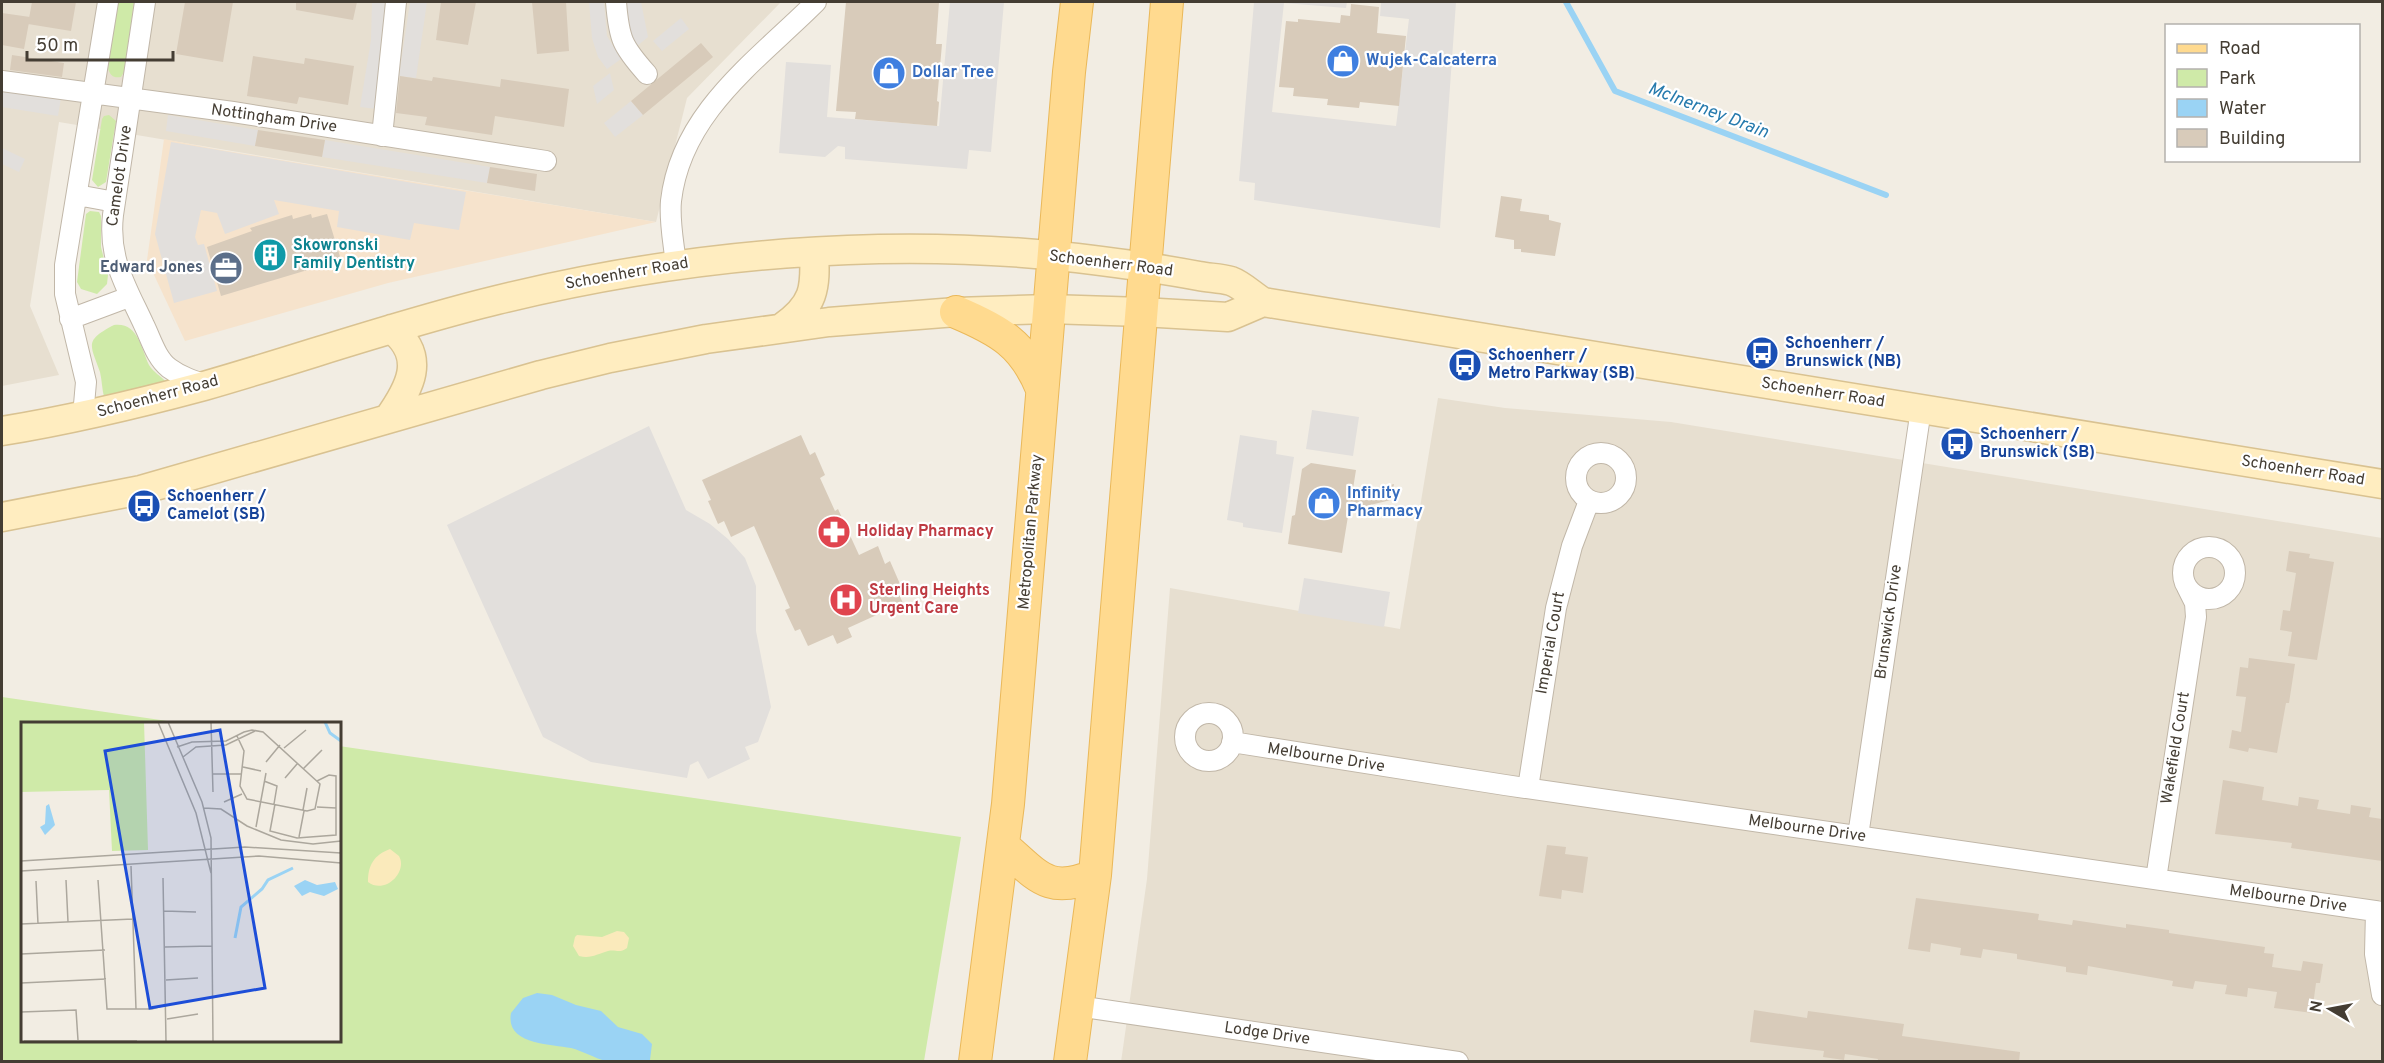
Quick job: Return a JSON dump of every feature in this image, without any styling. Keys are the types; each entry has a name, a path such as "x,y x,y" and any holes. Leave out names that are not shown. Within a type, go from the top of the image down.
{"main road":[{"name":"Metropolitan Parkway","path":"975,1062 1004,846 1053,256 1077,2"},
{"path":"1070,1062 1095,875 1167,2"},
{"name":"Schoenherr Road","path":"2,431 83,416 208,385 392,329 519,295 613,275 676,265 814,252 900,250 1053,256 1146,266 1234,282 1263,303 2382,484"},
{"path":"783,327 798,316 812,295 815,283 814,252"},
{"path":"2,518 141,490 478,392 610,358 706,339 783,327 956,312 1049,309 1228,317 1263,303"},
{"path":"956,312 988,325 1014,344 1034,370 1042,389"},
{"path":"388,419 403,398 412,371 410,347 392,329"},
{"path":"1004,846 1026,867 1047,881 1068,884 1095,875"}],"street":[{"path":"83,416 86,382 65,294 65,265 108,2"},
{"name":"Camelot Drive","path":"145,2 115,202 112,243 118,270 129,297 162,361 178,374 208,385"},
{"path":"382,135 396,2"},
{"path":"616,2 618,33 627,52 647,74"},
{"path":"676,265 671,201 677,174 687,148 706,111 734,78 816,2"},
{"name":"Nottingham Drive","path":"2,81 130,100 233,112 546,161"},
{"path":"77,195 115,202"},
{"path":"70,319 129,297"},
{"name":"Brunswick Drive","path":"1858,836 1921,409"},
{"name":"Imperial Court","path":"1528,788 1558,597 1572,546 1589,501"},
{"name":"Wakefield Court","path":"2156,879 2196,617 2195,603 2187,587 2183,570 2191,554 2199,549 2217,549 2231,560 2235,577 2226,593 2205,607 2196,617"},
{"path":"2187,587 2201,598 2218,597"},
{"name":"Melbourne Drive","path":"1232,742 1528,788 2379,912"},
{"path":"2379,912 2375,954 2382,994"},
{"name":"Lodge Drive","path":"1077,1006 1458,1062"}],"shaded area":[{"path":"2,2 781,2 687,98 656,222 59,122 30,306 59,375 2,386"},
{"path":"372,2 387,2 376,109 360,107 371,40"},
{"path":"410,2 427,2 416,78 399,76"},
{"path":"589,2 604,2 607,36 621,59 607,69 598,57 592,38"},
{"path":"625,2 641,2 648,37 636,47 630,38"},
{"path":"950,2 1004,2 991,152 969,150 967,169 845,159 845,147 838,146 825,157 779,153 786,62 831,65 827,117 939,126"},
{"path":"1254,2 1347,2 1346,8 1284,3 1272,112 1396,126 1409,19 1380,16 1381,3 1372,2 1456,2 1440,228 1254,200 1255,183 1239,181"},
{"path":"681,18 689,29 662,51 653,41"},
{"path":"610,73 614,90 597,104 593,86"},
{"path":"2,90 61,98 58,116 2,107"},
{"path":"631,101 643,115 615,137 604,123"},
{"path":"168,115 258,130 255,146 166,131"},
{"path":"164,139 656,222 388,283 185,341 147,260"},
{"path":"325,140 490,167 487,183 322,157"},
{"path":"171,142 466,192 459,230 414,223 410,240 337,227 339,211 274,200 279,214 225,234 217,213 201,210 195,237 198,245 204,244 217,291 174,303 155,234"},
{"path":"2,148 25,159 19,172 2,164"},
{"path":"1438,398 1505,408 1671,422 2382,538 2382,1061 1121,1062 1147,879 1170,588 1400,629"},
{"path":"1312,410 1359,417 1353,456 1306,449"},
{"path":"649,426 686,510 710,524 728,539 745,558 756,586 756,631 771,707 758,742 745,747 750,759 708,779 698,761 690,765 687,778 591,762 543,737 447,525"},
{"path":"1240,435 1277,441 1276,454 1294,457 1282,533 1243,527 1243,523 1227,520"},
{"path":"1304,578 1390,592 1384,627 1298,613"}],"green space":[{"path":"118,2 134,2 124,72 121,77 113,76 108,69"},
{"path":"109,115 116,121 106,182 98,187 92,180 102,119"},
{"path":"90,211 99,212 101,216 101,247 108,275 107,284 97,294 81,289 77,282 86,214"},
{"path":"114,325 122,325 134,332 149,365 166,382 104,397 92,344 97,335"},
{"path":"2,697 174,722 21,722 21,1042 340,1042 340,746 961,837 924,1061 2,1061"}],"sand":[{"path":"390,849 399,856 401,862 398,875 388,884 381,886 368,882 373,861"},
{"path":"617,931 624,932 629,938 627,948 622,951 583,957 579,956 573,946 577,935 602,937"}],"water":[{"path":"537,993 552,995 576,1005 601,1011 618,1027 642,1034 652,1044 650,1060 648,1062 606,1061 571,1048 542,1044 522,1037 511,1024 511,1013 523,998"}],"building":[{"path":"32,2 76,2 71,31 28,24"},
{"path":"185,2 233,2 223,62 176,54"},
{"path":"296,2 357,2 353,20 296,10"},
{"path":"441,2 476,2 468,45 436,40"},
{"path":"532,2 566,2 569,51 537,54"},
{"name":"Dollar Tree","path":"846,2 939,2 936,44 942,44 937,126 855,119 856,112 836,111"},
{"name":"Wujek-Calcaterra","path":"1351,4 1379,7 1377,33 1406,36 1399,106 1360,102 1359,108 1327,105 1328,99 1293,96 1294,88 1279,87 1286,21 1298,22 1298,19 1340,23 1341,15 1350,16"},
{"path":"2,13 30,17 24,49 2,45"},
{"path":"701,43 713,57 643,115 631,101"},
{"path":"12,55 64,63 62,77 10,70"},
{"path":"253,56 304,64 305,58 354,66 348,105 299,97 297,104 247,96"},
{"path":"400,76 432,81 433,77 500,87 501,79 569,89 564,127 495,116 492,135 425,125 427,117 396,113"},
{"path":"258,130 325,140 322,157 255,146"},
{"path":"490,167 537,174 535,191 487,183"},
{"path":"1501,196 1522,199 1520,211 1549,215 1549,220 1561,223 1555,256 1521,252 1521,249 1514,249 1514,240 1495,237"},
{"path":"311,214 312,218 327,214 341,260 221,296 207,247 252,231 250,228 292,215 293,219"},
{"path":"801,435 810,455 815,452 825,475 820,478 835,511 838,509 859,555 878,546 885,564 890,561 900,584 895,586 903,603 848,628 852,637 837,644 833,635 808,646 800,629 795,631 785,610 790,608 754,526 731,537 724,521 718,524 702,480"},
{"name":"Infinity Pharmacy","path":"1311,463 1356,470 1352,495 1394,484 1391,500 1349,510 1342,553 1288,544 1302,469"},
{"path":"2289,551 2310,554 2309,558 2334,562 2317,660 2288,656 2292,632 2280,630 2283,610 2290,611 2296,573 2286,571"},
{"path":"2249,658 2295,664 2289,703 2286,703 2277,753 2249,748 2248,752 2229,748 2232,730 2241,732 2246,697 2236,696 2240,667 2248,668"},
{"path":"2223,780 2264,787 2262,800 2298,806 2299,797 2319,800 2317,809 2350,814 2351,805 2371,808 2369,817 2382,819 2382,861 2291,848 2292,843 2215,834"},
{"path":"1547,845 1566,847 1565,854 1588,857 1583,893 1562,890 1561,899 1539,896"},
{"path":"1916,898 2039,914 2038,920 2072,925 2073,920 2126,928 2126,924 2169,930 2169,933 2265,947 2264,953 2274,954 2272,967 2301,971 2303,961 2323,964 2320,983 2316,983 2312,1013 2274,1008 2277,992 2248,988 2247,997 2225,994 2227,985 2195,981 2193,989 2172,986 2173,981 2088,966 2087,975 2066,972 2066,967 2017,959 2017,954 1983,949 1981,958 1960,955 1961,948 1931,943 1930,952 1908,949"},
{"path":"1754,1010 1807,1018 1808,1011 1904,1024 1902,1036 2020,1052 2019,1062 1877,1062 1878,1059 1845,1054 1844,1060 1823,1057 1824,1051 1750,1042"}],"waterway":[{"name":"McInerney Drain","path":"1566,2 1615,91 1886,195"}],"place":[{"name":"Wujek-Calcaterra","path":"1343,61"},
{"name":"Dollar Tree","path":"889,73"},
{"name":"Skowronski Family Dentistry","path":"270,255"},
{"name":"Edward Jones","path":"226,268"},
{"name":"Schoenherr / Brunswick (NB)","path":"1762,353"},
{"name":"Schoenherr / Metro Parkway (SB)","path":"1465,365"},
{"name":"Schoenherr / Brunswick (SB)","path":"1957,444"},
{"name":"Infinity Pharmacy","path":"1324,503"},
{"name":"Schoenherr / Camelot (SB)","path":"144,506"},
{"name":"Holiday Pharmacy","path":"834,532"},
{"name":"Sterling Heights Urgent Care","path":"846,600"}]}
